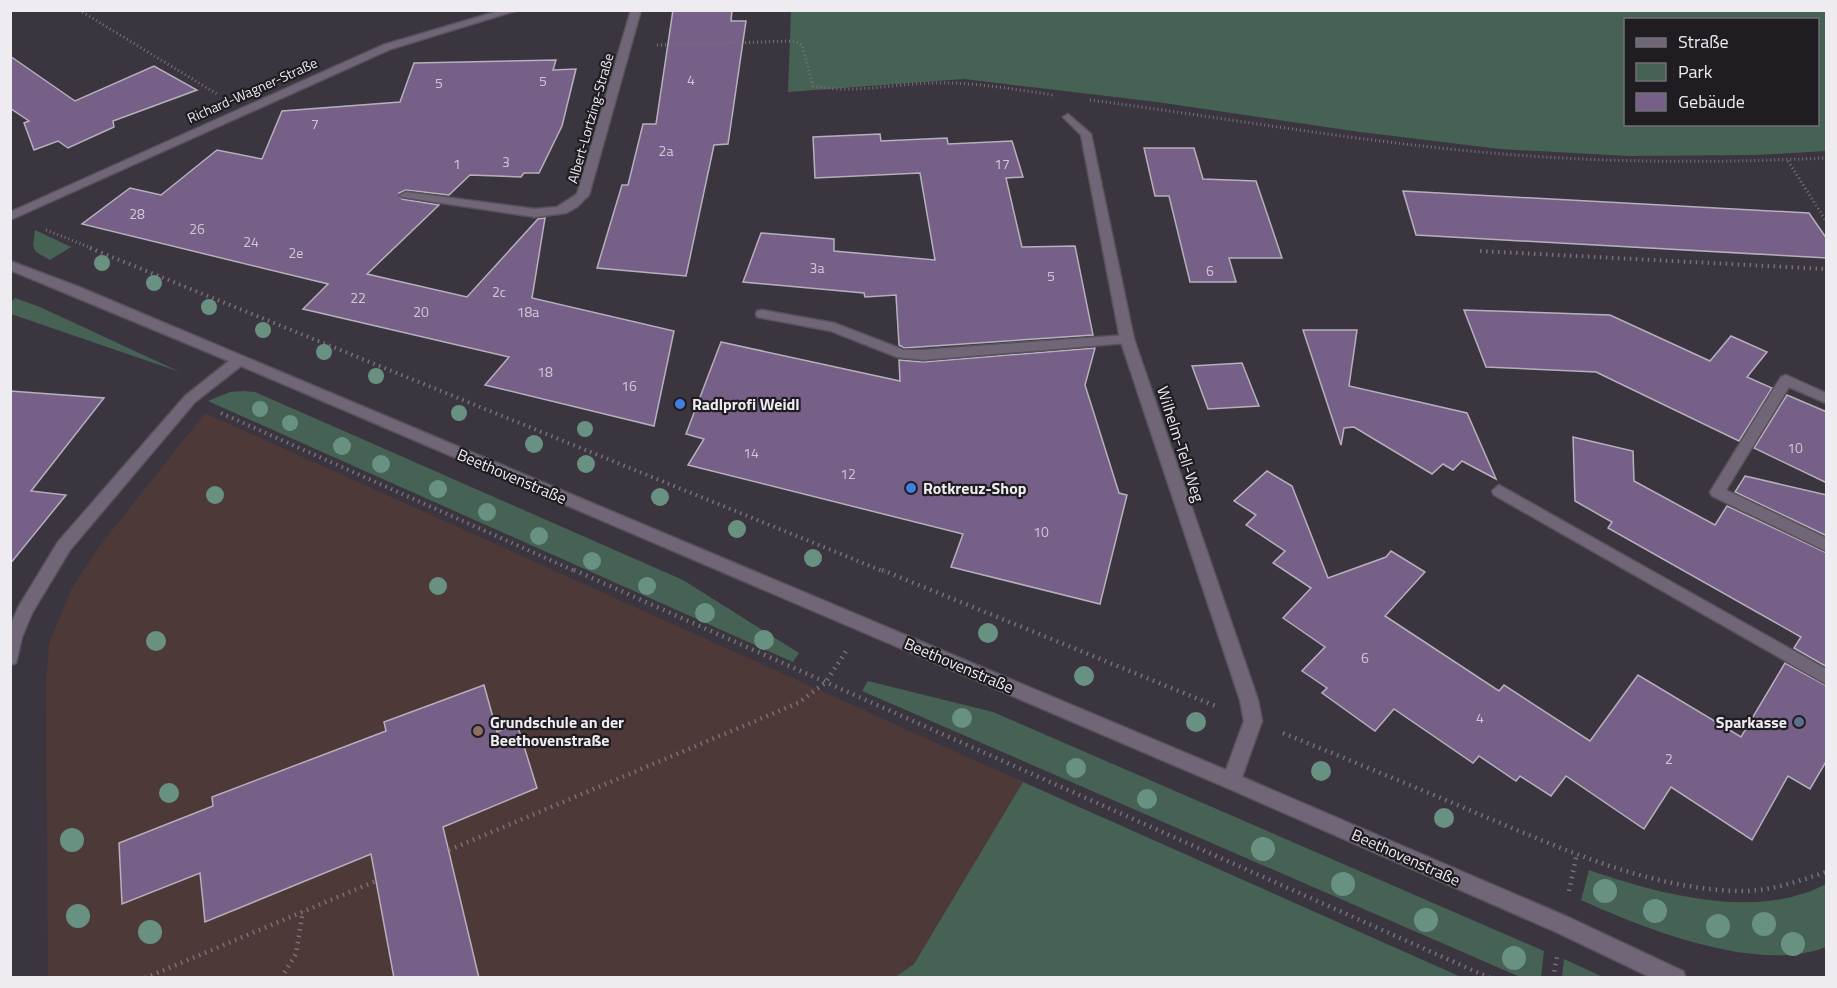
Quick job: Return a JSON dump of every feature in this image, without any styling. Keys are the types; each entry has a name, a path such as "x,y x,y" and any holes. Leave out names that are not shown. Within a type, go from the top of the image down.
{"street":[{"name":"Richard-Wagner-Straße","path":"11,217 387,46 514,10"},
{"name":"Albert-Lortzing-Straße","path":"406,195 535,213 553,213 575,204 583,195 636,10"},
{"name":"Wilhelm-Tell-Weg","path":"1068,117 1086,134 1127,339 1249,700 1253,721"},
{"name":"Beethovenstraße","path":"10,265 1231,781 1563,925 1676,978"},
{"path":"762,314 834,327 902,354 923,356 1127,339"},
{"path":"10,658 14,637 25,611 64,546 190,399 239,360"},
{"path":"1827,398 1786,380 1717,492 1827,545"},
{"path":"1499,491 1827,677"},
{"path":"1231,781 1253,721"}],"path":[{"path":"79,10 243,110"},
{"path":"626,46 794,41 802,45 813,86 832,92 877,87 965,83 1054,95"},
{"path":"1088,99 1502,154 1631,162 1827,158"},
{"path":"1787,160 1827,220"},
{"path":"11,217 1628,872 1665,883 1709,889 1767,888 1812,879 1827,872"},
{"path":"1480,251 1827,269"},
{"path":"190,399 1490,978"},
{"path":"449,850 798,703 825,683 864,625"},
{"path":"145,978 376,881"},
{"path":"281,978 296,954 303,912"}],"shaded area":[{"name":"Grundschule an der Beethovenstraße","path":"205,413 1023,782 914,964 895,977 48,978 46,681 49,644 72,588 98,548"}],"green space":[{"path":"791,11 1826,11 1826,151 1756,155 1629,156 1500,149 1360,132 1157,102 964,79 788,92"},
{"path":"35,230 71,247 50,260 36,252 33,246"},
{"path":"15,298 40,307 180,372 11,314 11,302"},
{"path":"230,392 255,392 683,580 799,653 793,662 208,401"},
{"path":"868,681 993,712 1544,951 1541,977 1520,977 862,691"},
{"path":"1023,782 1461,977 895,977 914,964"},
{"path":"1589,870 1645,888 1676,895 1739,902 1770,901 1799,895 1826,884 1826,947 1799,954 1768,955 1735,952 1669,935 1581,900"},
{"path":"1564,959 1603,977 1562,977"}],"building":[{"path":"673,10 732,10 731,21 746,21 728,144 714,145 686,276 597,268 622,185 628,185 643,124 656,124"},
{"path":"10,56 75,101 154,66 197,90 113,121 114,127 68,148 58,141 34,150 24,123 29,121 10,108"},
{"path":"556,60 553,70 576,69 562,126 539,173 524,173 521,177 470,175 449,195 406,190 399,193 402,199 439,205 367,274 467,297 538,219 545,218 532,298 674,331 654,426 485,385 509,357 303,309 328,284 82,224 130,188 161,195 217,150 262,159 282,111 400,102 414,63"},
{"path":"880,134 881,141 947,138 948,144 1012,141 1023,177 1006,178 1022,247 1075,246 1093,335 904,348 899,345 896,295 865,297 864,293 743,282 761,233 834,239 834,251 935,260 920,173 815,178 813,137"},
{"path":"1144,148 1194,148 1203,179 1256,181 1282,258 1229,258 1236,282 1190,282 1169,196 1155,196"},
{"path":"1403,191 1809,213 1827,239 1827,258 1416,235"},
{"path":"1464,310 1610,315 1710,361 1731,336 1767,352 1747,377 1772,388 1739,441 1596,372 1486,367"},
{"path":"1303,330 1357,330 1349,386 1467,413 1496,479 1462,461 1453,470 1443,464 1432,474 1354,427 1344,428 1341,445"},
{"path":"721,342 900,381 899,360 923,362 1095,348 1085,385 1119,493 1127,495 1100,604 951,567 963,534 688,465 704,439 686,434"},
{"path":"1242,363 1259,406 1208,409 1192,366"},
{"path":"10,391 104,398 31,491 66,495 10,564"},
{"path":"1787,395 1827,412 1827,483 1754,448"},
{"path":"1573,437 1633,451 1634,481 1715,525 1727,506 1827,553 1827,667 1794,648 1801,637 1608,528 1612,522 1575,501"},
{"path":"1267,471 1292,486 1328,578 1386,557 1391,551 1425,572 1385,616 1499,691 1504,685 1590,741 1638,675 1741,737 1785,663 1827,686 1827,760 1810,789 1788,776 1752,840 1671,787 1644,829 1566,776 1551,796 1520,776 1516,781 1479,756 1473,763 1394,709 1375,731 1322,693 1327,688 1302,671 1325,647 1283,618 1311,588 1273,563 1285,551 1246,525 1256,515 1234,501"},
{"path":"1745,476 1827,495 1827,536 1735,492"},
{"path":"484,685 497,732 517,724 537,788 443,827 479,978 394,978 371,854 205,922 200,873 122,904 119,843 213,806 212,797 386,731 384,722"}],"place":[{"name":"Radlprofi Weidl","path":"680,404"},
{"name":"Rotkreuz-Shop","path":"911,488"},
{"name":"Sparkasse","path":"1799,722"},
{"name":"Grundschule an der Beethovenstraße","path":"478,731"}]}
